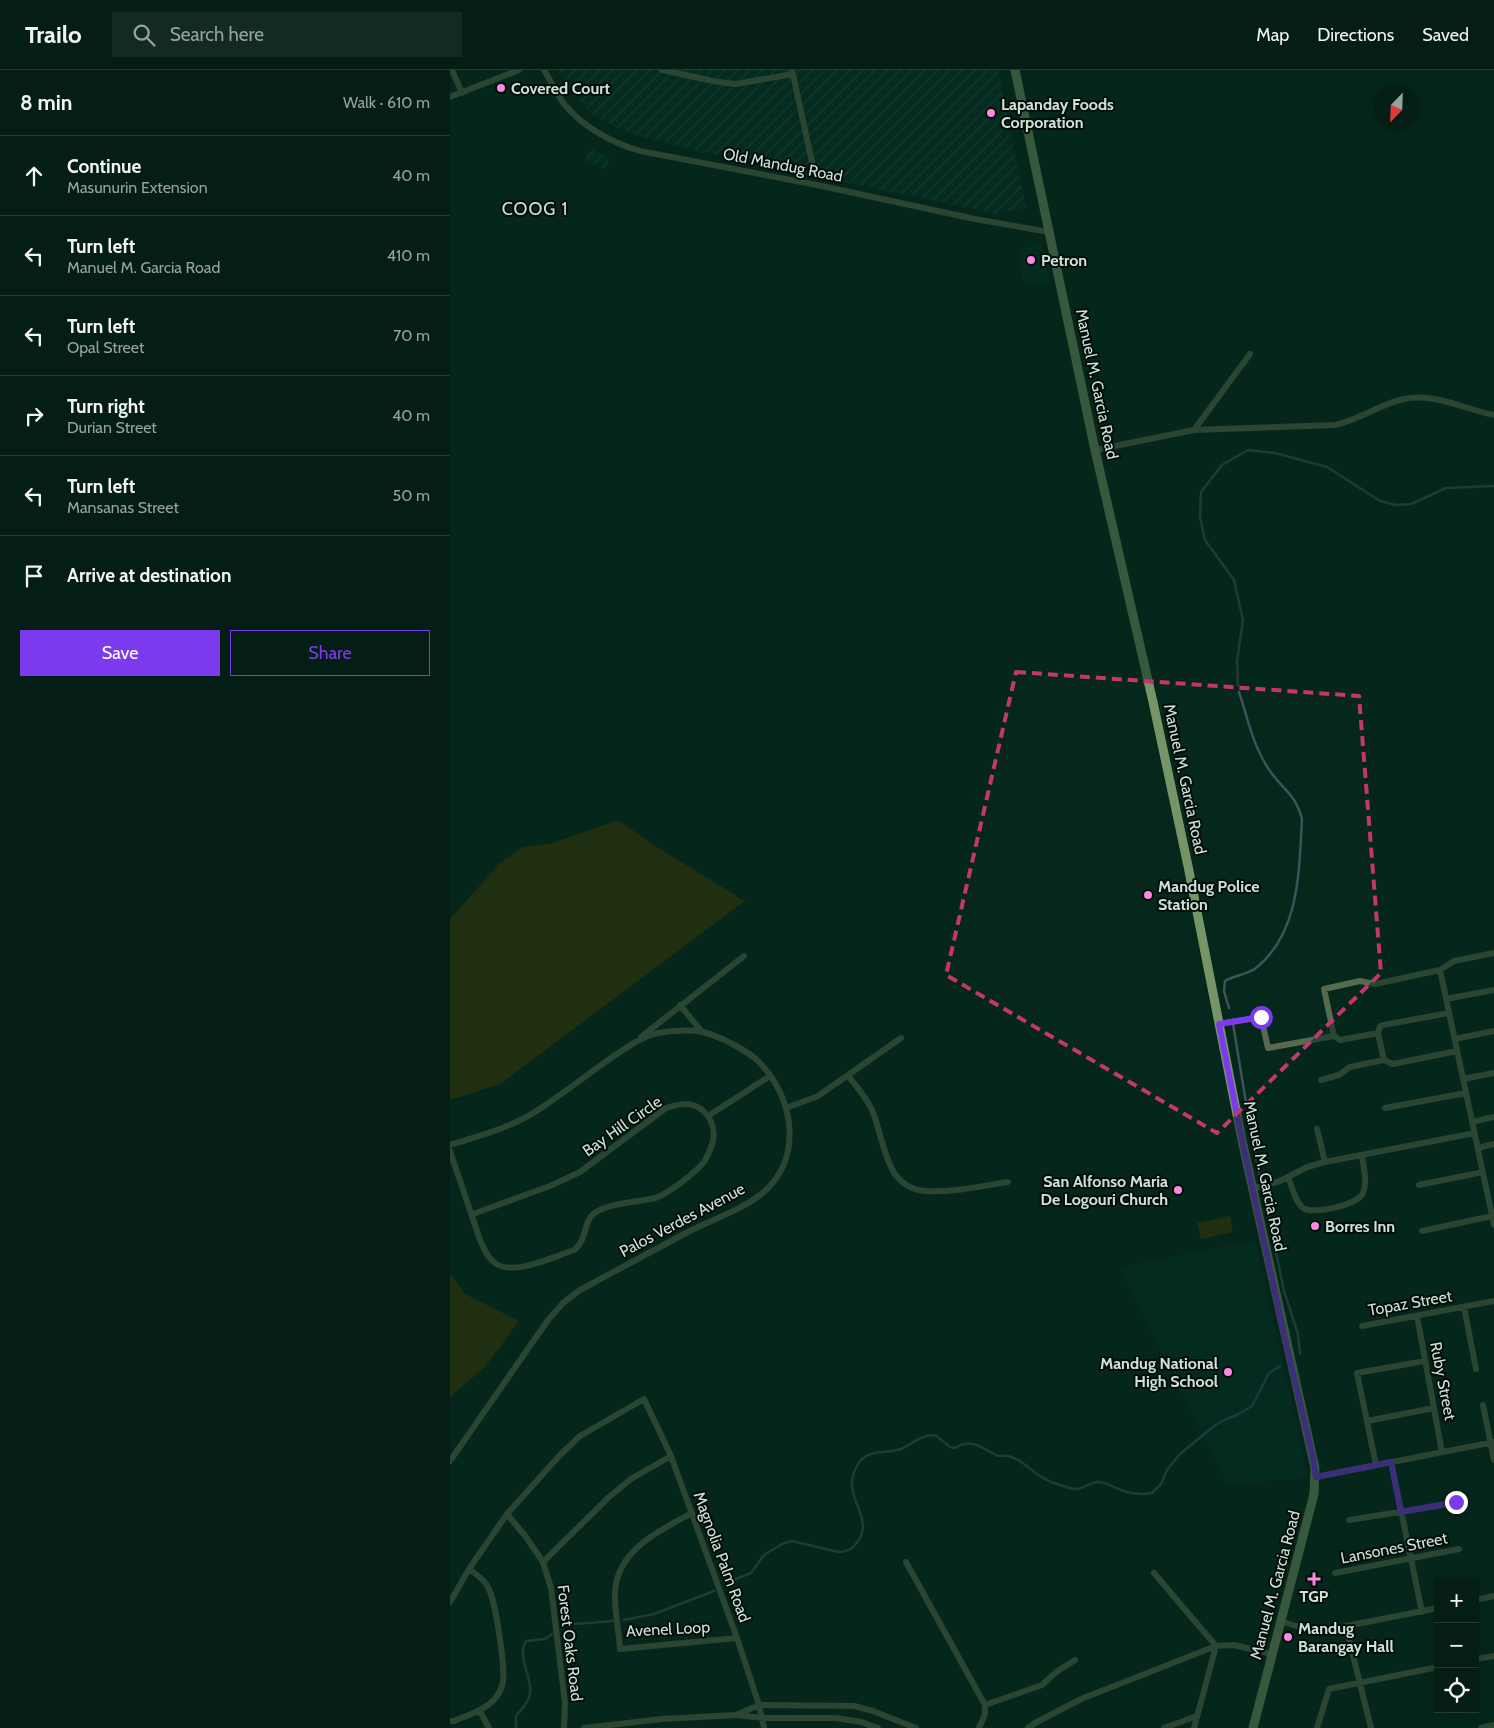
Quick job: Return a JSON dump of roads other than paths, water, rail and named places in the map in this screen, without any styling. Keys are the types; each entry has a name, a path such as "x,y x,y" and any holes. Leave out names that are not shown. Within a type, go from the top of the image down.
{"main road":[{"name":"Manuel M. Garcia Road","path":"1014,70 1095,450 1154,702 1252,1189 1316,1477 1314,1494 1253,1728"}],"street":[{"path":"452,70 462,92"},
{"path":"450,98 519,70"},
{"name":"Old Mandug Road","path":"544,70 564,103 574,114 596,131 624,147 817,185 975,219 1049,232"},
{"path":"662,70 736,84 792,72 814,171"},
{"path":"1194,430 1250,354"},
{"path":"1095,450 1194,430 1335,425 1347,422 1400,400 1418,397 1494,415"},
{"path":"1334,1036 1324,989 1360,981 1375,984 1440,970 1458,960 1494,953"},
{"path":"638,1040 744,956"},
{"path":"1440,970 1494,1225"},
{"path":"1446,999 1494,990"},
{"path":"680,1005 702,1032"},
{"path":"1384,1060 1378,1033 1380,1026 1449,1013"},
{"path":"1219,1024 1261,1017 1268,1048 1334,1036 1340,1040 1378,1033"},
{"name":"Palos Verdes Avenue","path":"450,1145 520,1120 540,1109 638,1040 657,1034 681,1030 702,1032 739,1048 758,1061 770,1076 786,1108 789,1122 790,1148 782,1171 761,1195 580,1290 563,1303 548,1320 450,1461"},
{"path":"1455,1039 1494,1031"},
{"path":"786,1108 818,1096 900,1038"},
{"path":"1320,1080 1339,1075 1350,1067 1384,1060 1393,1064 1457,1051"},
{"path":"1463,1079 1494,1073"},
{"path":"450,1152 486,1253 495,1264 511,1268 523,1267 574,1250 580,1246 589,1218 593,1214 624,1204 664,1195 702,1164 710,1152 714,1129 708,1116 770,1076"},
{"path":"848,1076 865,1097 872,1112 891,1170 899,1179 911,1187 923,1191 942,1191 1008,1182"},
{"path":"1385,1108 1466,1093"},
{"name":"Bay Hill Circle","path":"473,1214 550,1186 580,1172 666,1108 681,1104 691,1104 708,1116"},
{"path":"1472,1122 1494,1118"},
{"path":"1317,1129 1325,1162"},
{"path":"1252,1189 1288,1177 1307,1167 1325,1162 1475,1133"},
{"path":"1478,1148 1494,1144"},
{"path":"1288,1177 1297,1200 1304,1209 1312,1210 1346,1204 1357,1200 1364,1192 1365,1178 1362,1155"},
{"path":"1419,1185 1483,1172"},
{"path":"1422,1231 1492,1216"},
{"name":"Topaz Street","path":"1362,1326 1494,1301"},
{"name":"Topaz Street","path":"1464,1307 1476,1370"},
{"name":"Ruby Street","path":"1417,1316 1442,1452"},
{"path":"1376,1465 1357,1373 1425,1361"},
{"name":"Magnolia Palm Road","path":"507,1514 569,1445 593,1428 644,1399 671,1456 692,1513 737,1638 763,1718 764,1728"},
{"path":"1483,1405 1492,1442 1494,1460"},
{"path":"1367,1420 1434,1408"},
{"path":"1316,1477 1492,1442"},
{"path":"543,1562 609,1496 631,1479 671,1456"},
{"path":"1391,1462 1422,1612"},
{"path":"1349,1520 1456,1502"},
{"name":"Avenel Loop","path":"692,1513 654,1533 641,1543 621,1568 616,1579 615,1592 620,1649 737,1638"},
{"path":"450,1602 469,1569 507,1514"},
{"name":"Forest Oaks Road","path":"507,1514 543,1562 551,1588 565,1703 564,1728"},
{"name":"Lansones Street","path":"1335,1573 1459,1549"},
{"path":"906,1562 985,1705 985,1714 979,1728"},
{"path":"450,1721 479,1710 496,1698 503,1681 492,1596 482,1579 469,1569"},
{"path":"1154,1573 1216,1646"},
{"path":"1479,1599 1494,1596"},
{"path":"1280,1621 1316,1630 1346,1627 1434,1609"},
{"path":"1346,1627 1358,1682 1371,1728"},
{"path":"1028,1728 1034,1723 1081,1699 1216,1646 1234,1645 1272,1654"},
{"path":"1194,1728 1216,1646"},
{"path":"1479,1658 1494,1656"},
{"path":"985,1705 1042,1685 1056,1672 1076,1660"},
{"path":"1317,1728 1327,1692 1332,1688 1434,1668"},
{"path":"737,1715 759,1705 854,1706 873,1711 916,1728"},
{"path":"479,1710 489,1728"},
{"path":"584,1728 662,1719 737,1715 763,1718 836,1718 861,1722 878,1728"},
{"path":"1164,1728 1197,1716"},
{"path":"1481,1728 1494,1726"}],"waterway":[{"path":"1238,686 1237,661 1243,620 1234,580 1205,540 1200,517 1201,492 1222,465 1248,450 1275,453 1327,467 1380,501 1396,505 1411,504 1446,488 1494,486"},
{"path":"1229,1008 1224,991 1225,981 1256,968 1270,954 1281,937 1289,919 1298,879 1302,819 1296,803 1270,771 1259,752 1251,733 1239,692"},
{"path":"1233,1024 1261,1182"},
{"path":"1263,1189 1284,1291 1298,1334 1300,1354"},
{"path":"725,1583 751,1573 764,1555 782,1544 792,1541 837,1552 850,1549 860,1538 863,1530 863,1523 852,1485 853,1475 859,1462 870,1454 901,1449 920,1438 929,1436 935,1435 950,1447 955,1448 961,1445 972,1444 998,1456 1016,1459 1048,1481 1073,1489 1099,1482 1133,1493 1152,1493 1161,1484 1167,1470 1180,1454 1214,1426 1252,1406 1269,1373 1280,1366"},
{"path":"624,1620 654,1614 714,1591"},
{"path":"561,1625 614,1621"},
{"path":"516,1728 516,1716 527,1702 530,1693 523,1648 526,1641 545,1639 552,1634"}],"place":[{"name":"Covered Court","path":"501,88"},
{"name":"Lapanday Foods Corporation","path":"991,113"},
{"name":"Petron","path":"1031,260"},
{"name":"Mandug Police Station","path":"1148,895"},
{"name":"San Alfonso Maria De Logouri Church","path":"1178,1190"},
{"name":"Borres Inn","path":"1315,1226"},
{"name":"Mandug National High School","path":"1228,1372"},
{"name":"TGP","path":"1314,1579"},
{"name":"Mandug Barangay Hall","path":"1288,1637"}],"district":[{"name":"COOG 1","path":"535,209"}]}
